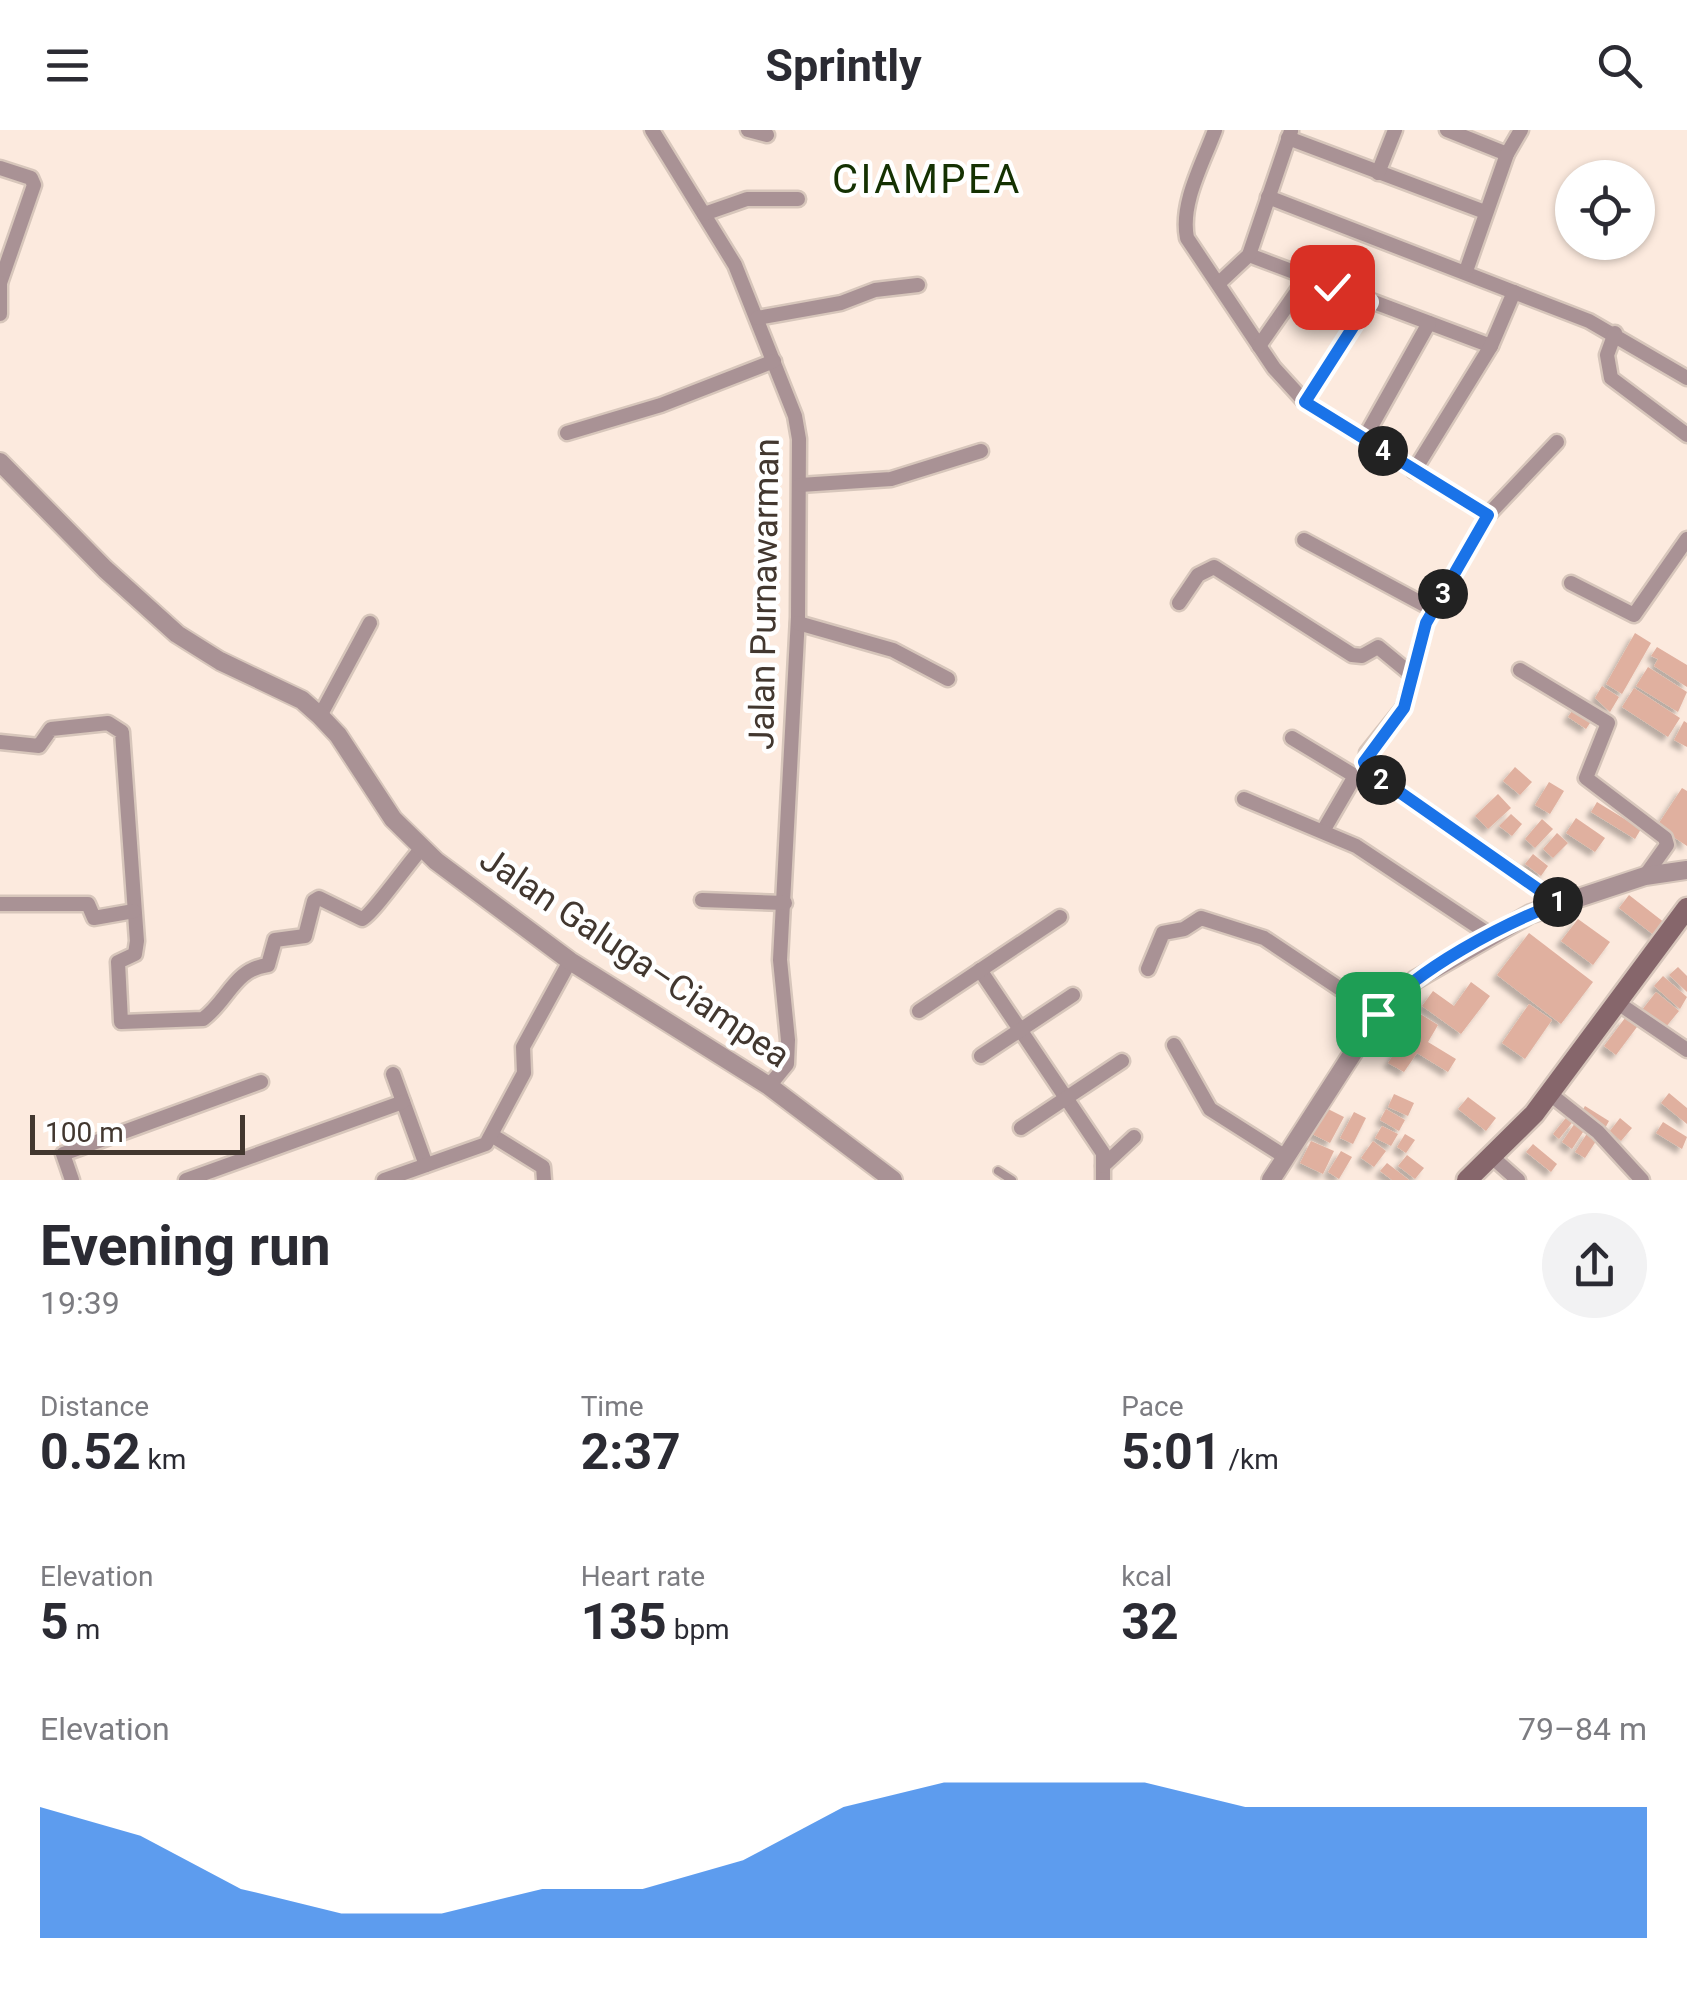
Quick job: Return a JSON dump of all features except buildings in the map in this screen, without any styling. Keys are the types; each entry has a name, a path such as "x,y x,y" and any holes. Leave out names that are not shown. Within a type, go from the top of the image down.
{"main road":[{"path":"1467,1180 1550,1094 1687,908"}],"street":[{"name":"Jalan Purnawarman","path":"652,130 734,265 795,416 800,485 798,623 780,960 787,1064 768,1086"},
{"path":"748,130 767,135"},
{"path":"1215,130 1184,221 1187,238 1259,346 1305,402 1488,515"},
{"path":"1378,173 1395,130"},
{"path":"1447,130 1507,154"},
{"path":"1466,271 1507,154 1521,130"},
{"path":"1219,283 1249,255 1290,134 1378,173 1485,212"},
{"path":"0,168 34,181 0,283 0,314"},
{"path":"1268,196 1615,333 1687,378"},
{"path":"704,214 748,199 798,199"},
{"path":"0,223 17,229"},
{"path":"1249,255 1491,346"},
{"path":"1259,346 1307,277"},
{"path":"757,318 841,303 875,290 918,285"},
{"path":"1414,471 1491,346 1514,292"},
{"path":"1305,402 1369,302"},
{"path":"1364,439 1428,323"},
{"path":"1615,333 1608,355 1610,378 1687,435"},
{"path":"567,432 662,405 774,361"},
{"path":"1557,442 1488,515 1419,644 1404,708 1366,753 1368,770 1558,903"},
{"path":"800,485 891,479 922,466 952,463 981,451"},
{"name":"Jalan Galuga–Ciampea","path":"0,462 117,581 177,634 302,700 320,716 338,735 393,820 422,848 570,961 768,1086 892,1180"},
{"path":"1571,583 1634,615 1687,539"},
{"path":"1304,540 1434,610"},
{"path":"1179,603 1205,568 1214,566 1352,655 1362,656 1378,647 1412,675"},
{"path":"320,716 370,623"},
{"path":"798,623 893,650 948,679"},
{"path":"1520,670 1608,722 1586,778 1665,838 1666,845 1645,876"},
{"path":"0,742 39,746 50,728 108,723 122,732 134,954 118,962 121,1022 160,1017 194,1021 209,1015 241,976 255,966 268,964 278,938 305,936 310,907 319,898 362,919 370,916 386,888 422,848"},
{"path":"1292,738 1355,776 1323,831"},
{"path":"1244,798 1356,846 1490,936"},
{"path":"1270,1180 1378,1014 1414,980 1558,903 1645,876 1687,870"},
{"path":"702,900 785,903"},
{"path":"0,904 88,904 94,918 134,912"},
{"path":"919,1011 1060,917"},
{"path":"1148,969 1163,932 1205,918 1264,938 1378,1014"},
{"path":"384,1180 486,1144 524,1073 523,1046 570,961"},
{"path":"980,970 1103,1153 1103,1173"},
{"path":"981,1056 1073,995"},
{"path":"1618,1003 1687,1050"},
{"path":"1174,1045 1210,1109 1284,1156"},
{"path":"1021,1128 1122,1061"},
{"path":"392,1074 426,1165"},
{"path":"72,1180 63,1154 261,1082"},
{"path":"1550,1094 1598,1132 1642,1180"},
{"path":"186,1180 403,1102"},
{"path":"492,1136 543,1168 544,1180"},
{"path":"1103,1173 1134,1136"},
{"path":"1492,1157 1518,1180"}],"lane":[{"path":"998,1171 1012,1180"}],"district":[{"name":"CIAMPEA","path":"927,179"}],"route":[{"path":"1332,287 1369,302 1305,402 1488,515 1426,623 1404,708 1366,753 1364,762 1368,770 1558,903 1530,914 1414,980 1378,1014"}]}
